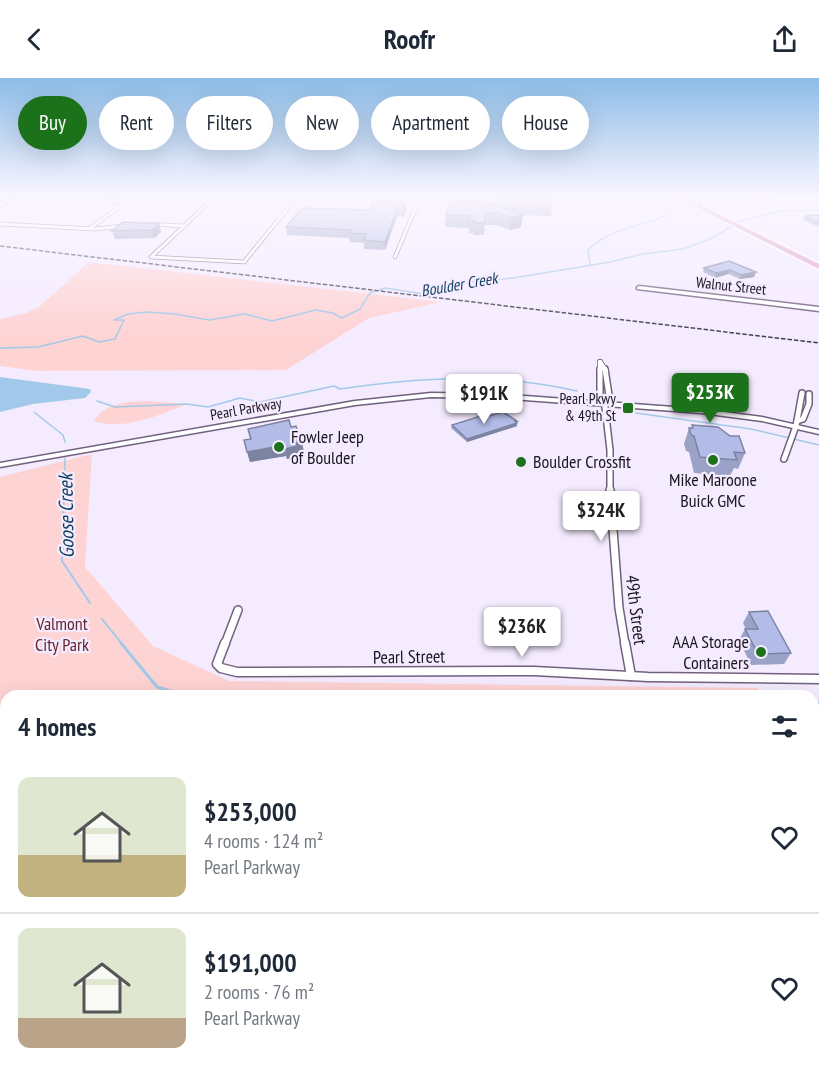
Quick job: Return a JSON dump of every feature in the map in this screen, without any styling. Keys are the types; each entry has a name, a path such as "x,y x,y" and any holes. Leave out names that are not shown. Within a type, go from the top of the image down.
{"highway":[{"path":"774,244 819,266"}],"main road":[{"name":"Walnut Street","path":"639,288 819,309"},
{"name":"Pearl Parkway","path":"0,465 365,402 431,395 604,401 733,414 819,432"},
{"name":"Pearl Parkway","path":"795,427 819,427"}],"street":[{"path":"164,244 152,254 153,258 241,263 259,244"},
{"path":"395,257 401,244"},
{"path":"600,362 606,369 609,391 604,401 600,395 600,362"},
{"path":"784,459 795,427 802,393"},
{"path":"795,427 803,419 809,404 809,394"},
{"name":"49th Street","path":"604,401 610,450 610,490 619,608 631,676"},
{"name":"Pearl Street","path":"238,610 217,664 221,668 237,672 534,671 631,676 819,679"}],"green space":[{"path":"89,262 441,302 369,318 286,370 36,371 0,366 0,319 26,313 39,307"},
{"path":"148,401 187,404 130,423 106,424 94,421 104,410 117,404"},
{"name":"Valmont City Park","path":"92,454 85,567 153,646 229,681 758,688 758,690 0,690 0,477"}],"water":[{"path":"0,377 90,389 91,392 85,398 33,404 0,412"}],"building":[{"path":"729,261 756,272 741,275 730,270 716,273 704,268"},
{"path":"503,412 517,423 467,439 452,425 487,414 489,416"},
{"path":"289,420 291,427 296,426 302,442 296,443 297,446 285,449 284,445 247,452 244,440 251,439 248,429"},
{"path":"692,425 718,427 730,436 739,436 745,453 734,452 737,460 700,457 694,436 691,435 689,428 693,428"},
{"path":"768,611 791,653 758,654 745,629 758,629 749,612"}],"waterway":[{"path":"590,265 588,250 595,244"},
{"name":"Boulder Creek","path":"0,348 38,347 83,336 99,342 115,339 124,320 114,320 128,314 147,312 209,320 245,314 272,321 316,310 333,313 342,318 360,309 370,293 385,288 424,294 454,284 513,278 611,262 642,254 683,249 698,244"},
{"path":"97,401 115,407 187,404 208,407 240,398 260,402 334,386 340,389 400,382 459,379 518,381 577,391"},
{"name":"Goose Creek","path":"34,412 63,435 65,442"},
{"path":"636,413 751,429 819,445"},
{"name":"Goose Creek","path":"64,492 65,458"},
{"name":"Goose Creek","path":"64,490 62,561 90,603"},
{"name":"Goose Creek","path":"102,619 122,644"},
{"name":"Goose Creek","path":"121,643 157,687 167,690"}],"railway":[{"path":"0,246 819,343"}],"place":[{"name":"Pearl Pkwy & 49th St","path":"628,408"},
{"name":"Fowler Jeep of Boulder","path":"279,447"},
{"name":"Mike Maroone Buick GMC","path":"713,460"},
{"name":"Boulder Crossfit","path":"521,462"},
{"name":"AAA Storage Containers","path":"761,652"}]}
